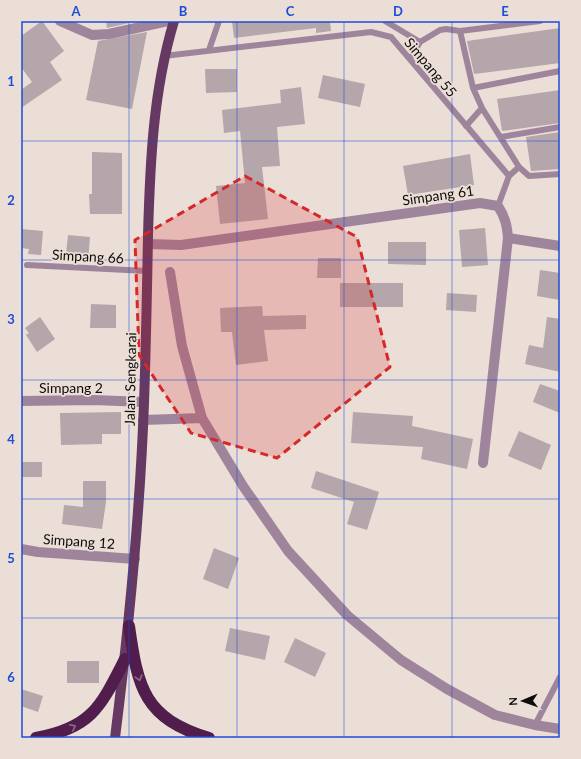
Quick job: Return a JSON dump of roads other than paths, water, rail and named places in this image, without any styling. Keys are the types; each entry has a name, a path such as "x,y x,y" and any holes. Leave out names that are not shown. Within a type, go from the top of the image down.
{"highway":[{"path":"129,626 140,682 148,700 169,721 183,729 209,738"},
{"path":"36,738 65,732 84,722 94,713 106,697 124,659"}],"main road":[{"name":"Jalan Sengkarai","path":"115,738 129,626 135,559 144,402 149,183 156,97 164,56 174,21"}],"street":[{"path":"60,21 70,27 92,35 109,34 168,21"},
{"name":"Simpang 61","path":"148,244 181,245 480,203 498,206"},
{"path":"483,463 508,238 508,226 498,206"},
{"path":"508,238 560,246"},
{"path":"170,272 182,346 202,418 243,486 288,551 347,616 401,660 447,689 495,715 535,725 560,729"},
{"name":"Simpang 2","path":"21,401 94,400 144,402"},
{"path":"143,420 202,418"},
{"name":"Simpang 12","path":"21,549 38,552 135,559"}],"lane":[{"path":"209,50 219,21"},
{"path":"385,21 420,42"},
{"path":"410,59 420,42 440,30 446,29 460,31 540,21"},
{"path":"460,31 473,88 482,108 501,136 518,167 529,176 560,174"},
{"name":"Simpang 55","path":"164,56 371,32 391,37 509,176"},
{"path":"473,88 560,71"},
{"path":"466,126 482,108"},
{"path":"501,136 560,127"},
{"path":"498,206 509,176 518,167"},
{"name":"Simpang 66","path":"27,265 147,271"},
{"path":"535,725 560,677"}]}
